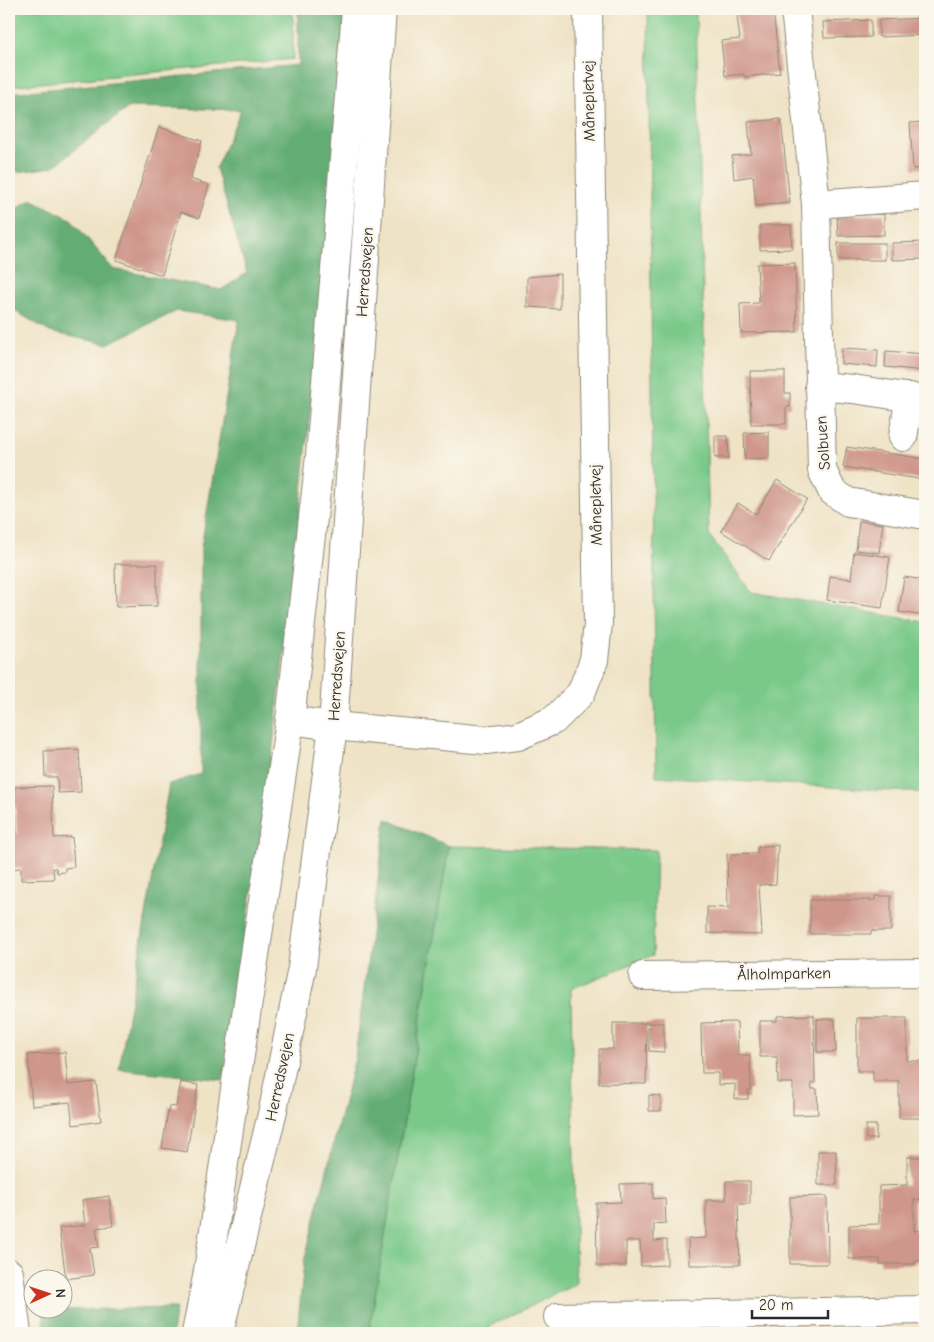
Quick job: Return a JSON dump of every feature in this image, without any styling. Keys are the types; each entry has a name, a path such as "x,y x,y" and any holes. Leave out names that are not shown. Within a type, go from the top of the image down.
{"street":[{"name":"Herredsvejen","path":"196,1333 207,1277 290,720 320,456 356,9"},
{"name":"Herredsvejen","path":"219,1333 274,1110 302,968 334,726 382,9"},
{"name":"Månepletvej","path":"290,720 334,726 486,740 518,736 554,720 581,693 594,660 598,624 588,9"},
{"name":"Solbuen","path":"795,9 816,204 822,470 832,491 848,502 925,515"},
{"path":"816,204 925,196"},
{"path":"819,386 917,398 903,437"},
{"name":"Ålholmparken","path":"643,976 925,973"},
{"path":"9,1273 17,1333"},
{"path":"558,1317 850,1322 925,1310"}],"green space":[{"path":"9,9 293,9 293,59 9,86"},
{"path":"298,9 348,9 343,83 296,551 269,780 223,1080 119,1069 169,784 201,774 201,548 239,320 177,311 107,344 50,332 9,307 9,213 31,199 71,219 113,269 221,290 247,273 216,168 241,110 129,107 53,167 18,172 9,167 9,93 298,65"},
{"path":"648,9 696,9 709,535 751,592 925,622 925,793 656,776"},
{"path":"386,819 449,846 369,1333 297,1333 304,1262 355,1058"},
{"path":"449,846 656,850 653,955 571,989 576,1284 490,1326 490,1333 369,1333"},
{"path":"176,1308 172,1333 45,1333 44,1320 72,1320 72,1310"}],"building":[{"path":"736,9 773,9 780,73 744,77 744,74 725,76 721,41 740,39"},
{"path":"820,9 867,9 868,13 821,15"},
{"path":"925,18 925,35 879,37 879,20"},
{"path":"871,20 871,37 824,38 823,22"},
{"path":"781,119 790,203 756,206 753,176 734,179 732,156 751,154 748,122"},
{"path":"925,122 925,168 913,169 910,123"},
{"path":"159,127 202,141 190,179 209,185 199,218 181,212 162,275 116,260"},
{"path":"884,214 884,235 838,236 837,216"},
{"path":"760,225 791,225 792,249 760,250"},
{"path":"925,242 925,259 892,260 892,243"},
{"path":"838,243 885,243 885,260 838,260"},
{"path":"795,263 797,332 741,333 740,304 759,303 757,264"},
{"path":"560,274 560,309 527,307 527,277"},
{"path":"842,348 878,350 877,367 841,364"},
{"path":"886,351 925,354 925,371 885,367"},
{"path":"750,371 785,371 785,393 790,393 790,407 786,407 786,424 751,424"},
{"path":"769,432 769,458 745,459 744,433"},
{"path":"715,436 728,436 729,458 715,458"},
{"path":"847,447 925,459 925,480 843,467"},
{"path":"777,480 807,499 769,561 721,531 738,503 756,514"},
{"path":"859,521 883,524 879,553 856,550"},
{"path":"854,552 890,557 882,608 827,600 830,576 851,579"},
{"path":"115,564 157,564 157,606 116,607"},
{"path":"904,577 925,580 925,616 899,612"},
{"path":"79,749 81,792 58,793 57,777 45,777 44,751"},
{"path":"52,786 54,838 72,837 74,867 65,868 65,872 57,873 56,868 53,868 54,879 21,880 21,868 9,869 9,835 17,834 14,787"},
{"path":"778,845 776,884 759,885 762,935 707,933 707,907 728,908 727,854 757,853 758,847"},
{"path":"875,896 891,896 891,931 871,931 871,934 810,934 810,900 875,900"},
{"path":"814,1015 815,1083 811,1083 812,1089 817,1089 818,1114 793,1115 793,1083 778,1083 777,1057 760,1057 760,1021 777,1021 777,1016"},
{"path":"857,1018 907,1018 907,1061 923,1061 922,1118 899,1118 899,1081 873,1081 873,1071 857,1071"},
{"path":"817,1019 835,1019 836,1052 817,1052"},
{"path":"737,1022 738,1055 750,1055 751,1090 748,1090 748,1099 735,1099 735,1084 718,1085 718,1073 702,1073 701,1023"},
{"path":"613,1023 664,1023 664,1052 649,1051 649,1027 647,1027 646,1084 599,1083 599,1049 613,1049"},
{"path":"65,1052 68,1085 96,1082 101,1121 73,1125 70,1102 32,1106 28,1055"},
{"path":"181,1082 198,1085 187,1152 162,1148 169,1106 176,1107"},
{"path":"649,1095 661,1096 661,1111 649,1111"},
{"path":"866,1125 876,1125 876,1139 866,1139"},
{"path":"818,1151 836,1151 837,1185 818,1185"},
{"path":"907,1157 921,1157 922,1199 914,1200 914,1231 925,1230 925,1261 915,1261 915,1264 880,1264 880,1259 849,1259 849,1225 879,1224 879,1186 907,1185"},
{"path":"726,1181 750,1181 750,1204 738,1204 740,1265 689,1265 688,1239 706,1238 706,1200 726,1200"},
{"path":"653,1183 653,1199 665,1198 666,1223 654,1224 654,1241 667,1240 667,1265 641,1266 640,1241 626,1241 626,1266 597,1266 596,1203 621,1202 620,1184"},
{"path":"109,1196 113,1226 96,1228 99,1247 90,1248 94,1275 72,1278 72,1270 65,1270 59,1228 85,1225 82,1200"},
{"path":"827,1196 828,1264 790,1264 790,1197"}]}
